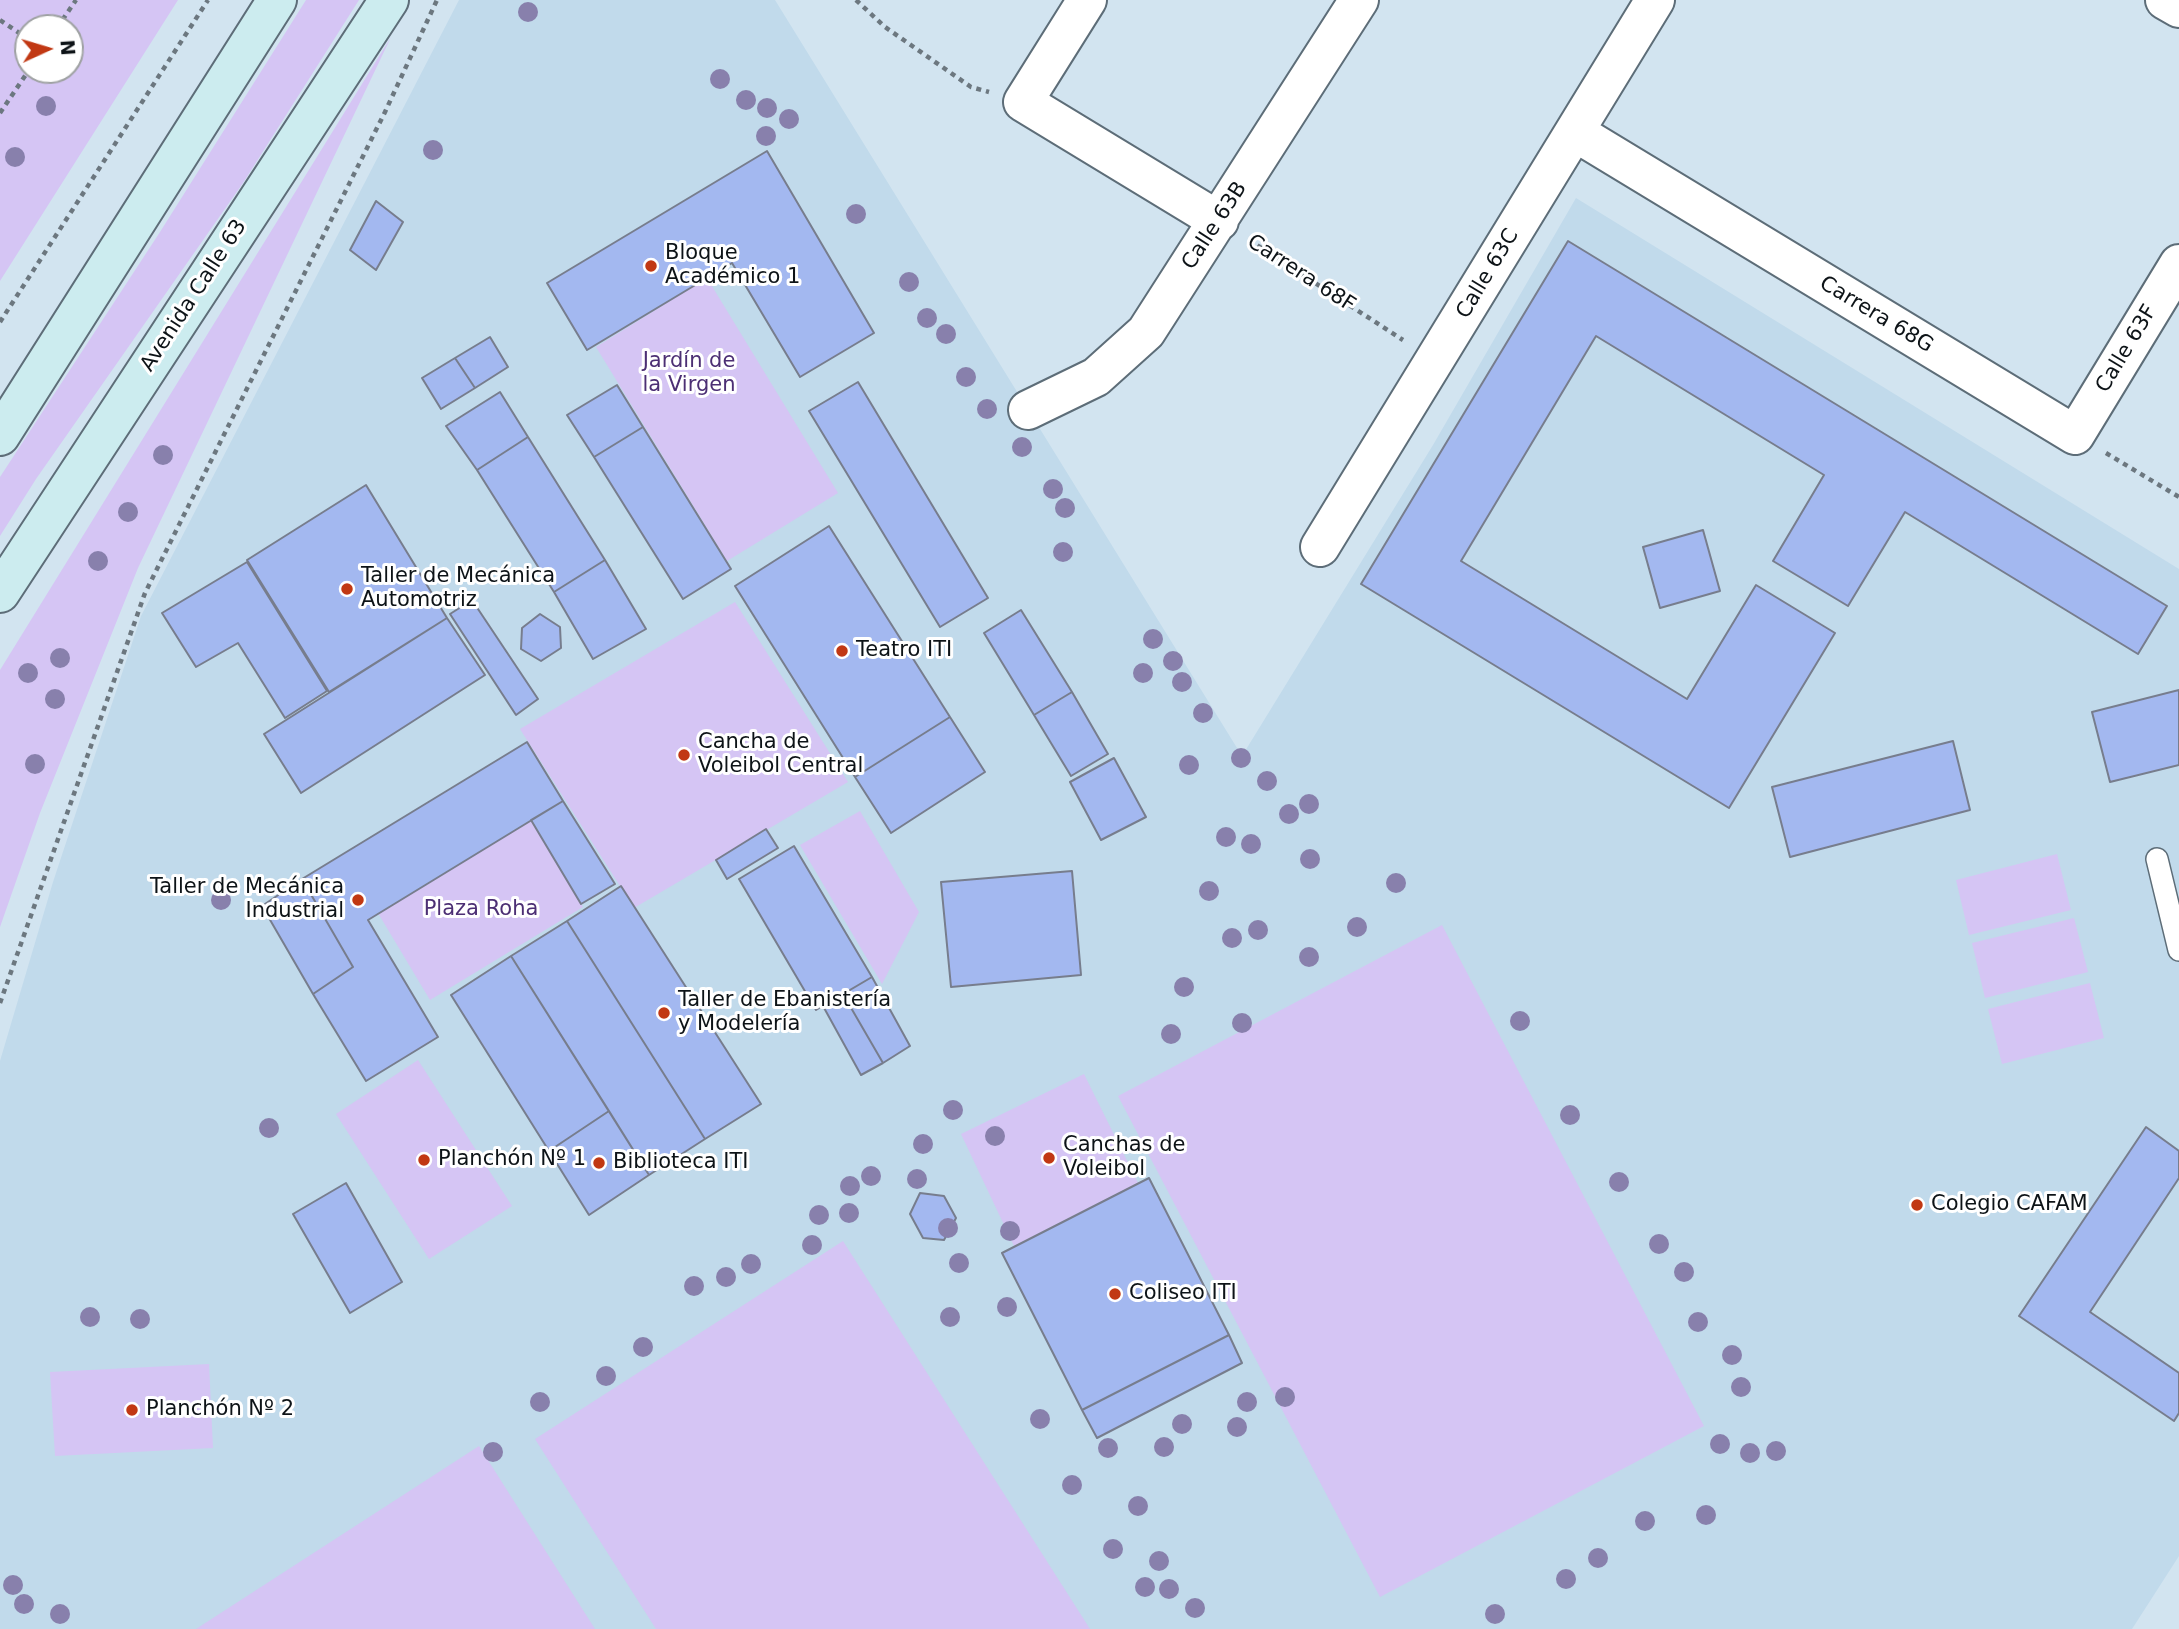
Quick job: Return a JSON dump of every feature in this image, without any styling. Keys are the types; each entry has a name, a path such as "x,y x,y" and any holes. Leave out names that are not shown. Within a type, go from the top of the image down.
{"main road":[{"path":"0,436 278,0"},
{"name":"Avenida Calle 63","path":"0,593 388,0"}],"street":[{"path":"1087,0 1024,102 1219,221"},
{"name":"Calle 63B","path":"1028,410 1096,377 1146,332 1359,0"},
{"name":"Calle 63C","path":"1321,547 1655,0"},
{"path":"2165,0 2179,8"},
{"name":"Carrera 68G","path":"1575,132 2075,435"},
{"name":"Calle 63F","path":"2075,435 2179,264"}],"lane":[{"path":"2157,859 2179,950"}],"path":[{"path":"0,323 208,0"},
{"path":"0,1003 145,593 385,112 437,0"},
{"path":"856,0 885,27 971,87 1024,102"},
{"path":"0,113 20,84"},
{"name":"Carrera 68F","path":"1219,221 1435,361"},
{"path":"2075,435 2179,497"}],"shaded area":[{"path":"459,0 775,0 1242,756 1433,445 1576,198 2179,569 2179,1556 2132,1629 0,1629 0,1061 53,882 141,616"}],"green space":[{"path":"0,0 178,0 0,281"},
{"path":"306,0 359,0 243,183 36,479 0,536 0,477 160,232"},
{"path":"391,37 138,568 40,813 0,927 0,670"},
{"name":"Jardín de la Virgen","path":"707,278 838,493 727,561 596,347"},
{"path":"735,602 848,782 634,908 520,729"},
{"path":"860,811 919,912 882,984 800,845"},
{"name":"Plaza Roha","path":"531,820 583,907 430,1000 378,913"},
{"path":"2057,854 2071,910 1969,935 1956,880"},
{"path":"2074,918 2088,972 1985,998 1972,943"},
{"path":"1442,925 1704,1426 1380,1597 1118,1096"},
{"path":"2090,983 2104,1038 2002,1064 1988,1009"},
{"name":"Planchón Nº 1","path":"418,1060 512,1206 429,1259 336,1114"},
{"name":"Canchas de Voleibol","path":"1084,1074 1138,1183 1014,1246 961,1134"},
{"path":"843,1241 1090,1629 656,1629 535,1439"},
{"name":"Planchón Nº 2","path":"209,1364 213,1448 55,1456 50,1372"},
{"path":"479,1446 595,1629 196,1629"}],"building":[{"name":"Bloque Académico 1","path":"767,151 874,333 800,377 732,263 587,350 547,283"},
{"path":"376,201 403,222 376,270 350,250"},
{"path":"1568,241 2167,606 2138,654 1905,512 1848,606 1773,561 1824,475 1596,336 1461,561 1687,699 1756,585 1835,633 1729,808 1361,584"},
{"path":"490,337 508,367 475,388 455,358"},
{"path":"455,358 475,388 441,409 422,378"},
{"path":"858,382 988,598 940,627 809,411"},
{"path":"617,385 643,427 594,457 567,415"},
{"path":"500,392 528,437 477,470 446,426"},
{"path":"643,427 731,569 683,599 594,457"},
{"path":"528,437 605,560 554,592 477,470"},
{"name":"Taller de Mecánica Automotriz","path":"366,485 447,618 329,692 247,560"},
{"name":"Teatro ITI","path":"829,526 950,717 855,777 735,586"},
{"path":"1703,530 1720,591 1660,608 1643,547"},
{"path":"605,560 646,629 593,659 554,592"},
{"path":"247,562 327,691 285,718 238,643 196,667 162,613"},
{"path":"472,600 538,699 516,715 450,614"},
{"path":"1021,610 1072,692 1034,715 984,633"},
{"path":"540,614 560,627 561,648 541,661 521,649 522,628"},
{"path":"447,618 485,675 301,793 264,734"},
{"path":"2179,690 2179,765 2110,782 2092,712"},
{"path":"1072,692 1108,754 1071,776 1034,715"},
{"path":"950,717 985,772 891,833 855,777"},
{"path":"1953,741 1970,810 1790,857 1772,787"},
{"name":"Taller de Mecánica Industrial","path":"527,742 563,801 368,920 438,1037 366,1081 313,994 353,967 302,879"},
{"path":"1114,758 1146,817 1101,840 1070,782"},
{"path":"563,801 615,884 581,904 531,820"},
{"path":"766,829 778,848 727,879 716,860"},
{"path":"794,846 872,977 816,1010 739,879"},
{"path":"1072,871 1081,975 951,987 941,882"},
{"path":"302,879 353,967 313,994 262,906"},
{"name":"Taller de Ebanistería y Modelería","path":"621,886 761,1104 705,1139 567,921"},
{"path":"567,921 705,1139 649,1175 511,956"},
{"path":"511,956 609,1111 549,1151 451,995"},
{"path":"872,977 910,1046 883,1063 843,994"},
{"path":"843,994 883,1063 861,1075 823,1006"},
{"name":"Biblioteca ITI","path":"609,1111 649,1175 589,1215 549,1151"},
{"path":"2146,1127 2179,1151 2179,1178 2090,1312 2179,1373 2179,1413 2174,1421 2019,1316"},
{"name":"Coliseo ITI","path":"1149,1178 1229,1335 1082,1410 1002,1253"},
{"path":"346,1183 402,1282 350,1313 293,1214"},
{"path":"920,1193 944,1196 956,1218 944,1240 923,1238 910,1214"},
{"path":"1229,1335 1242,1363 1097,1438 1082,1410"}],"place":[{"name":"Bloque Académico 1","path":"651,266"},
{"name":"Taller de Mecánica Automotriz","path":"347,589"},
{"name":"Teatro ITI","path":"842,651"},
{"name":"Cancha de Voleibol Central","path":"684,755"},
{"name":"Taller de Mecánica Industrial","path":"358,900"},
{"name":"Taller de Ebanistería y Modelería","path":"664,1013"},
{"name":"Canchas de Voleibol","path":"1049,1158"},
{"name":"Planchón Nº 1","path":"424,1160"},
{"name":"Biblioteca ITI","path":"599,1163"},
{"name":"Colegio CAFAM","path":"1917,1205"},
{"name":"Coliseo ITI","path":"1115,1294"},
{"name":"Planchón Nº 2","path":"132,1410"}]}
